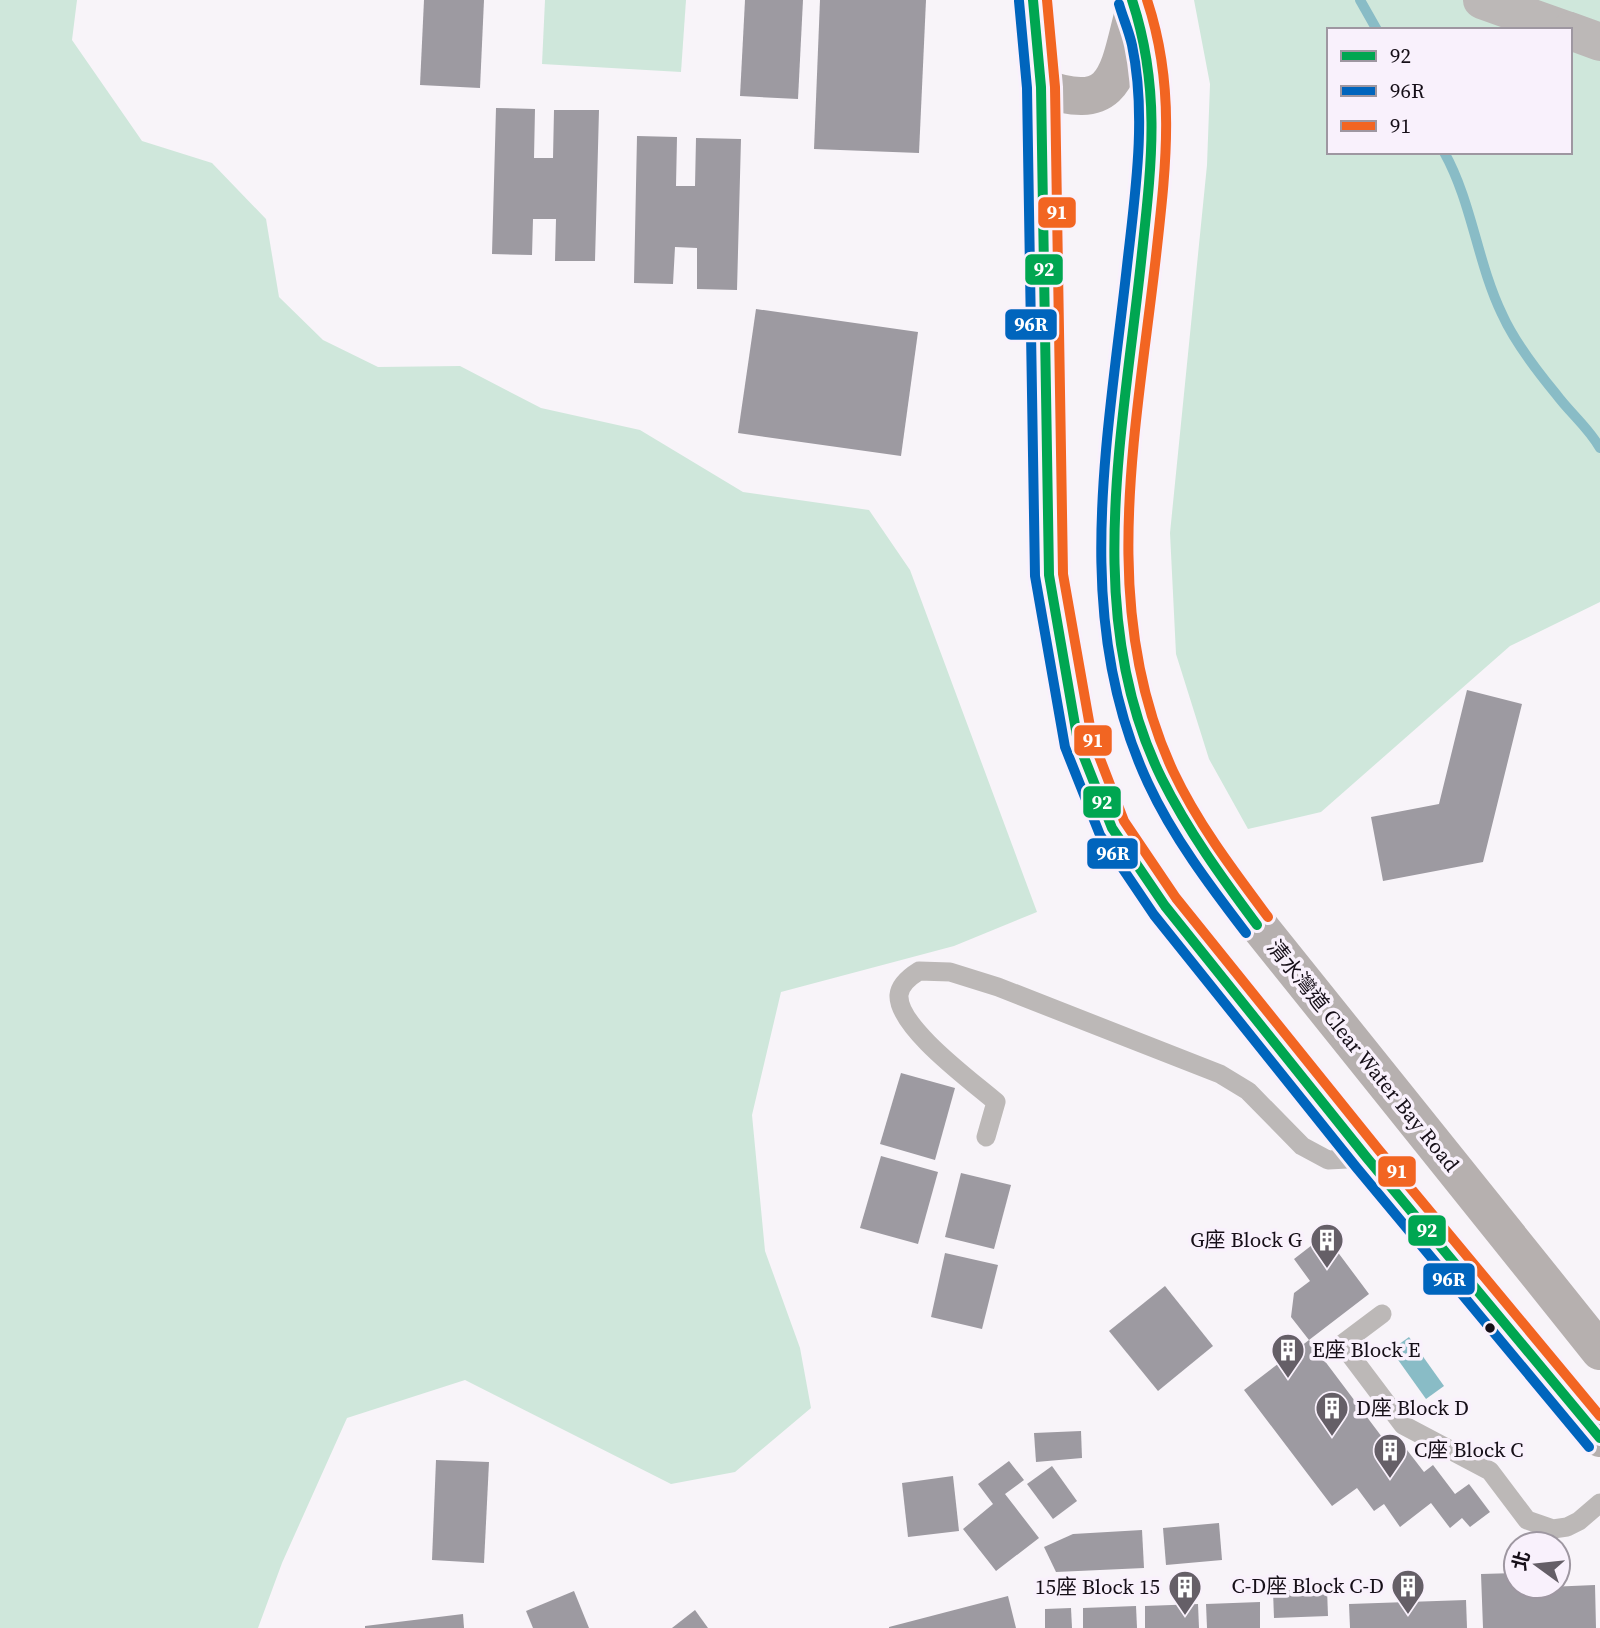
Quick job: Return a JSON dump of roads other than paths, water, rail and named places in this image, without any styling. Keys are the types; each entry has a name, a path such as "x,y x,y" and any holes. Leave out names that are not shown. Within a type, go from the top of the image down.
{"main road":[{"path":"1033,0 1041,87 1049,575 1078,742 1112,828 1165,906 1367,1158 1600,1438"},
{"path":"1041,87 1066,97 1100,92 1117,77 1134,3"},
{"name":"清水灣道 Clear Water Bay Road","path":"1134,3 1146,42 1154,145 1115,502 1112,557 1119,653 1138,724 1166,790 1215,870 1600,1351"}],"street":[{"path":"1482,0 1560,28"},
{"path":"1572,32 1600,42"}],"lane":[{"path":"986,1136 996,1102 932,1046 901,1007 899,994 904,984 919,971 950,972 998,987 1220,1074 1248,1091 1302,1146 1328,1160 1367,1158"},
{"path":"1382,1314 1342,1344 1403,1425 1490,1471 1527,1520 1540,1527 1567,1527 1579,1521 1600,1503"}],"water":[{"path":"1409,1337 1444,1386 1426,1399 1391,1350"}],"waterway":[{"path":"1360,0 1376,28"},
{"path":"1445,154 1461,191 1493,294 1507,324 1534,366 1600,448"}],"place":[{"name":"G座 Block G","path":"1327,1270"},
{"name":"E座 Block E","path":"1288,1380"},
{"name":"D座 Block D","path":"1332,1438"},
{"name":"C座 Block C","path":"1390,1480"},
{"name":"C-D座 Block C-D","path":"1408,1616"},
{"name":"15座 Block 15","path":"1185,1617"}]}
